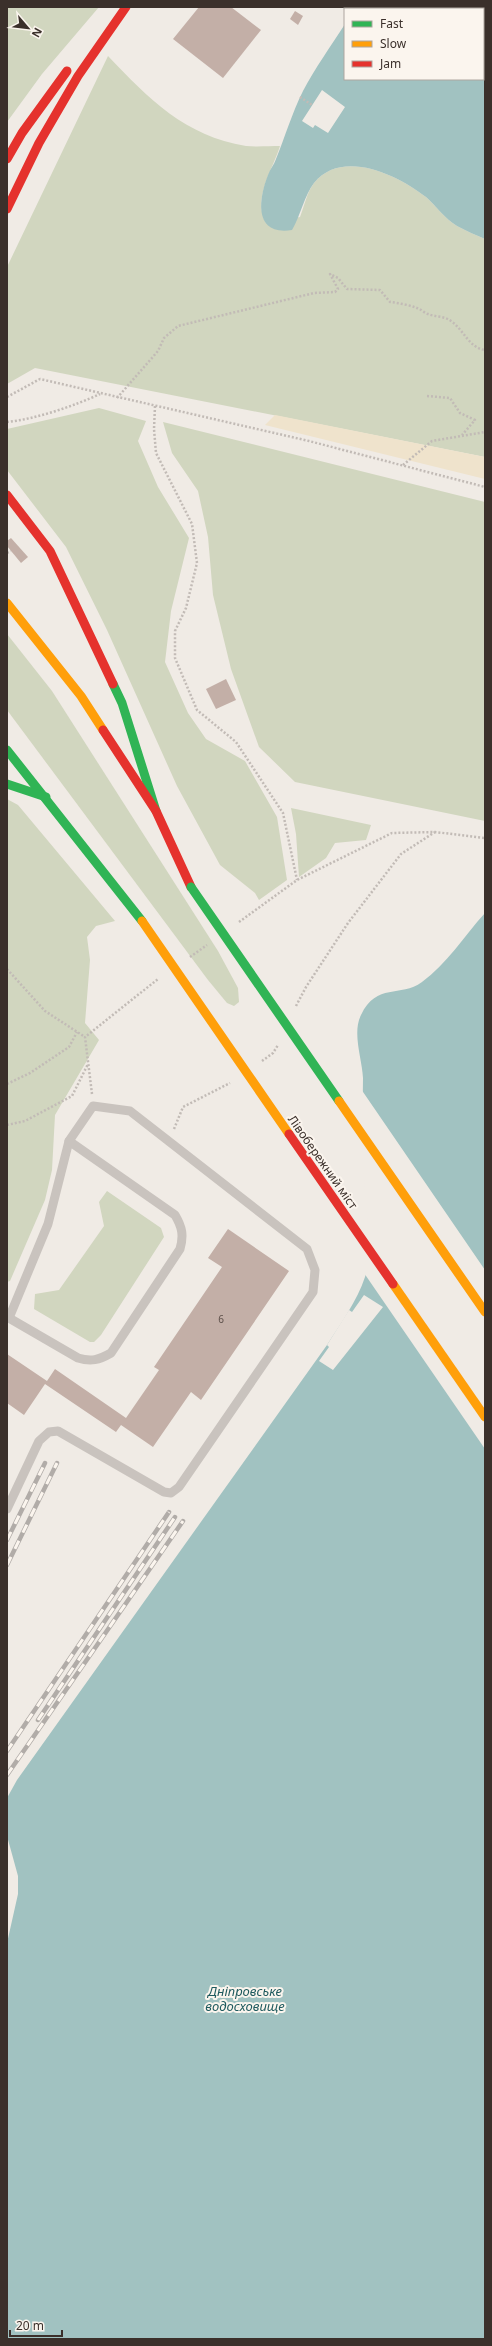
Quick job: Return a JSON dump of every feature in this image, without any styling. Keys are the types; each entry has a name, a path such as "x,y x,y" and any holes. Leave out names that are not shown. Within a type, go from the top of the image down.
{"main road":[{"path":"85,49 122,7"},
{"path":"7,209 39,143 78,76 126,7"},
{"path":"7,159 22,133 75,60"},
{"path":"7,495 50,551 83,617 122,703 156,811 191,887 485,1312"},
{"path":"7,603 82,696 156,811"},
{"name":"Лівобережний міст","path":"7,750 46,797 142,921 485,1417"},
{"path":"7,784 46,797"}],"lane":[{"path":"7,1509 39,1441 49,1432 58,1431 164,1492 171,1493 179,1487 313,1292 314,1270 307,1249 130,1111 93,1106 69,1141 48,1224 8,1317 78,1358 89,1361 101,1359 111,1353 180,1249 183,1238 181,1226 175,1215 69,1141"}],"path":[{"path":"300,97 312,105"},
{"path":"116,398 158,351 164,338 178,326 314,292 335,292 338,288 330,274 338,278 347,289 380,290 390,302 401,303 408,307 417,308 428,314 450,319 462,329 472,346 485,350"},
{"path":"7,397 40,379 116,398 310,441 485,487"},
{"path":"7,422 23,420 76,405 101,394"},
{"path":"427,396 450,398 460,413 475,420 462,436"},
{"path":"155,406 154,429 156,453 192,524 197,563 186,608 175,632 175,658 197,710 236,742 283,813 297,880"},
{"path":"403,466 432,441 485,432"},
{"path":"7,553 11,552"},
{"path":"293,1013 306,987 348,923 401,854 435,832"},
{"path":"234,926 297,880 392,833 435,832 485,838"},
{"path":"184,961 209,943"},
{"path":"7,969 45,1011 85,1037"},
{"path":"85,1037 165,974"},
{"path":"7,1084 30,1073 69,1047 77,1032"},
{"path":"85,1037 93,1106"},
{"path":"261,1062 273,1054 280,1040"},
{"path":"7,1125 25,1121 72,1096 88,1064"},
{"path":"169,1141 183,1107 237,1079"}],"green space":[{"path":"7,7 99,7 42,74 7,122"},
{"path":"108,56 154,101 186,124 204,134 224,141 246,146 280,146 262,194 262,214 266,223 300,217 314,183 326,173 339,167 354,166 386,174 401,181 426,197 457,226 485,239 485,457 35,368 7,384 7,267"},
{"path":"99,408 146,421 138,441 158,487 189,538 171,611 165,662 188,713 206,739 245,761 277,817 287,880 259,900 255,893 220,865 177,786 107,630 66,547 7,470 7,429"},
{"path":"163,422 485,502 485,821 295,782 259,747 231,669 213,595 208,537 198,491 172,453"},
{"path":"7,634 52,691 218,951 238,988 239,1002 234,1006 227,1003 208,980 7,710"},
{"path":"7,799 18,805 115,921 96,926 87,937 90,960 85,1023 99,1040 55,1115 52,1170 45,1200 10,1281 7,1282"},
{"path":"291,808 371,825 366,840 335,843 326,858 299,877 296,834"},
{"path":"107,1191 161,1228 164,1237 101,1335 94,1342 90,1342 34,1309 35,1294 59,1290 104,1226 99,1202"}],"sand":[{"path":"275,415 485,457 485,479 265,425"}],"water":[{"path":"343,7 485,7 485,239 457,226 426,197 401,181 386,174 354,166 339,167 326,173 314,183 292,230 280,230 271,227 265,222 261,205 262,195 269,173 303,91 344,26 344,80 484,80 484,8 344,9"},
{"name":"Дніпровське водосховище","path":"485,913 485,2339 7,2339 7,1943 18,1894 18,1876 7,1836 7,1798 17,1780 327,1345 353,1303 365,1277 369,1262 370,1244 369,1204 362,1129 363,1078 357,1038 358,1022 367,1005 374,998 389,992 414,987 431,975"}],"pier":[{"path":"322,90 345,107 328,133 315,125 313,128 302,121"},
{"path":"361,1089 485,1270 485,1449 364,1273 369,1242 360,1128"},
{"path":"364,1295 383,1307 333,1370 319,1361 329,1347 327,1345 349,1310 352,1312"}],"building":[{"path":"199,7 231,7 261,30 223,78 173,39"},
{"path":"295,11 303,16 298,25 290,19"},
{"path":"11,538 28,557 21,563 7,546 7,541"},
{"path":"226,679 236,700 216,709 206,689"},
{"path":"228,1229 289,1271 201,1400 191,1392 153,1447 121,1425 116,1432 45,1384 24,1415 7,1403 7,1354 47,1381 55,1369 126,1418 159,1370 154,1367 222,1267 208,1258"}],"railway":[{"path":"7,1540 45,1463"},
{"path":"7,1565 57,1463"},
{"path":"7,1751 169,1512"},
{"path":"38,1720 175,1517"},
{"path":"7,1775 183,1521"}],"traffic: fast":[{"path":"113,684 122,703 156,811"},
{"path":"7,750 142,921"},
{"path":"7,784 46,797"},
{"path":"191,887 339,1101"}],"traffic: slow":[{"path":"7,603 81,696 103,730"},
{"path":"142,921 289,1134"},
{"path":"339,1101 485,1312"},
{"path":"393,1284 485,1417"}],"traffic: jam":[{"path":"7,209 39,143 78,76 126,7"},
{"path":"7,159 22,133 67,71"},
{"path":"7,495 50,551 113,684"},
{"path":"103,730 156,811 191,887"},
{"path":"289,1134 393,1284"}]}
